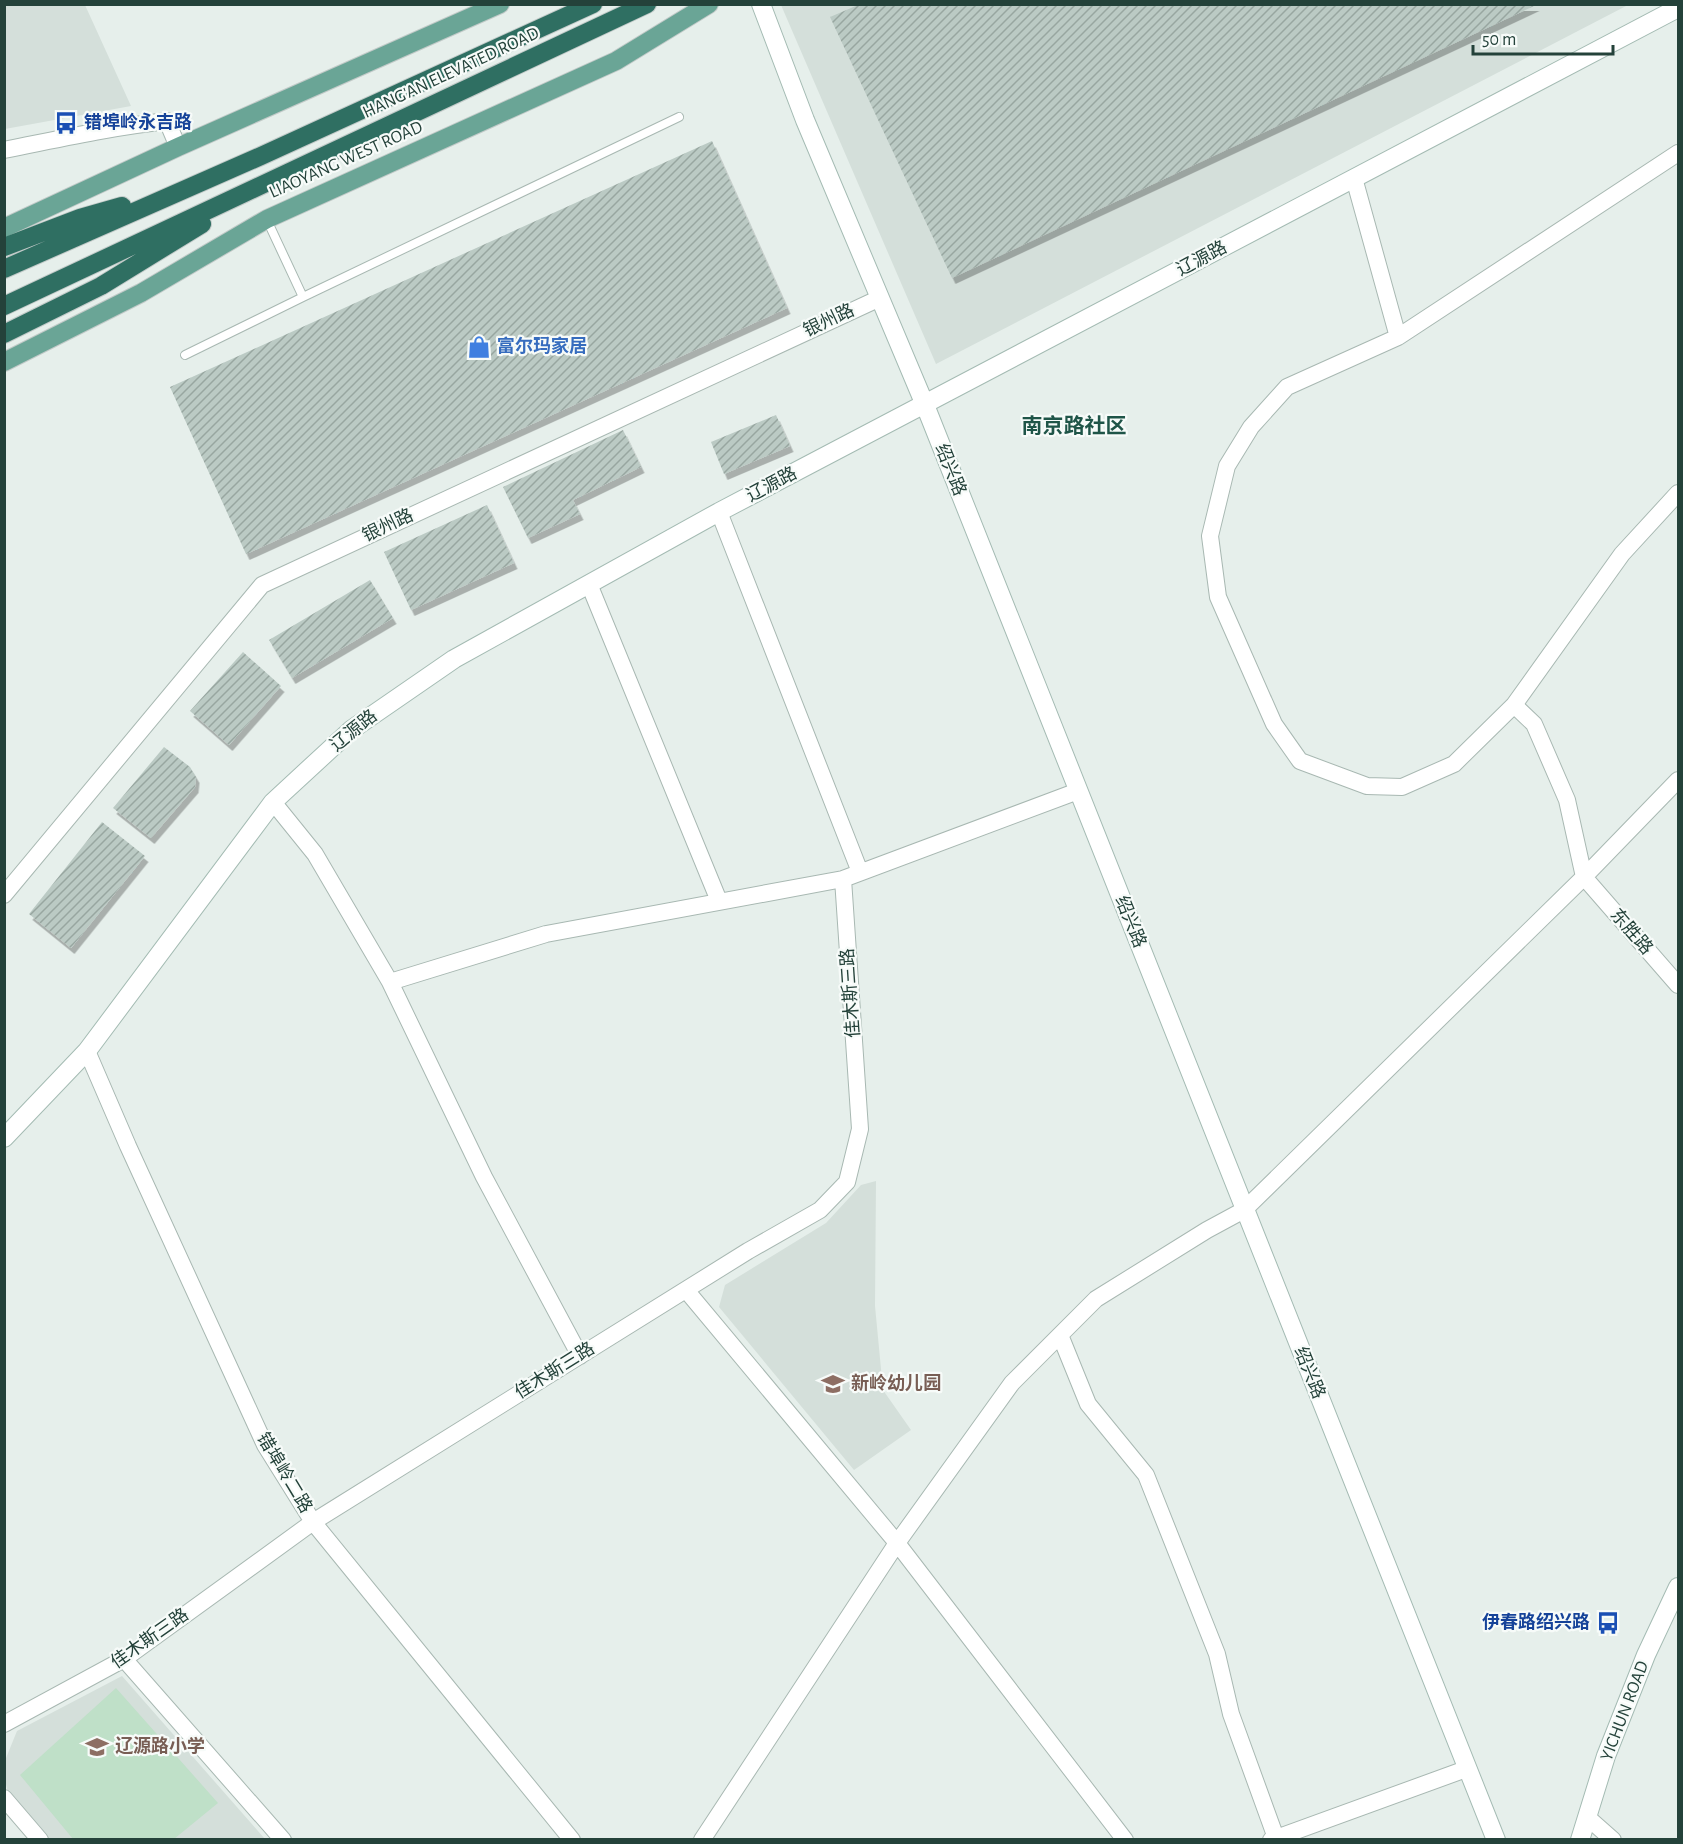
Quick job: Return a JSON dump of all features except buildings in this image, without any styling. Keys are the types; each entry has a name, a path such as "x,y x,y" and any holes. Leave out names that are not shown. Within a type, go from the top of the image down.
{"highway":[{"name":"HANG'AN ELEVATED ROAD","path":"193,185 593,4"},
{"name":"HANG'AN ELEVATED ROAD","path":"273,180 647,4"},
{"name":"LIAOYANG WEST ROAD","path":"4,306 273,180"},
{"path":"4,334 101,286 273,180"},
{"path":"4,247 80,218 193,185"},
{"path":"4,269 193,185"}],"main road":[{"path":"4,228 178,147 500,4"},
{"name":"LIAOYANG WEST ROAD","path":"4,362 141,292 267,219 616,61 709,4"}],"street":[{"name":"绍兴路","path":"761,4 806,120 924,405 1466,1769 1496,1839"},
{"name":"辽源路","path":"4,1138 87,1051 273,802 351,730 454,659 719,512 1678,8"},
{"path":"4,150 122,126 167,121 178,147"},
{"path":"1678,153 1398,337 1287,387 1251,428 1227,466 1210,536 1218,597 1274,724 1300,761 1367,786 1402,787 1454,764 1514,705 1622,554 1678,493"},
{"path":"1354,178 1398,337"},
{"name":"银州路","path":"4,895 262,585 880,298"},
{"path":"719,512 860,872"},
{"path":"589,584 718,902"},
{"path":"1514,705 1534,724 1567,800 1584,877"},
{"path":"702,1839 897,1543 1012,1383 1096,1299 1207,1230 1244,1210 1584,877 1678,780"},
{"path":"390,982 546,934 843,879 1078,791"},
{"path":"273,802 315,854 390,982 484,1177 580,1356"},
{"name":"东胜路","path":"1584,877 1678,985"},
{"name":"佳木斯三路","path":"4,1724 124,1659 313,1521 748,1251 820,1210 846,1182 860,1129 843,879"},
{"name":"错埠岭二路","path":"87,1051 128,1146 265,1444 313,1521 572,1839"},
{"path":"686,1290 897,1543 1125,1839"},
{"path":"1060,1335 1088,1404 1146,1475 1217,1654 1231,1714 1274,1839 1466,1769"},
{"name":"YICHUN ROAD","path":"1580,1839 1610,1746 1646,1655 1678,1587"},
{"path":"124,1659 283,1839"},
{"path":"4,1798 40,1839"},
{"path":"1587,1817 1613,1839"}],"lane":[{"path":"185,355 679,117"},
{"path":"267,219 303,297"}],"shaded area":[{"path":"5,4 85,5 131,106 5,129"},
{"path":"781,5 1628,5 936,364"},
{"path":"876,1181 875,1306 883,1390 911,1430 854,1470 719,1307 725,1285 826,1223 861,1185"},
{"name":"辽源路小学","path":"122,1676 265,1839 48,1839 8,1793 4,1763 17,1731"}],"green space":[{"name":"辽源路小学","path":"116,1688 218,1803 174,1839 73,1839 20,1775"}],"place":[{"name":"错埠岭永吉路","path":"66,123"},
{"name":"富尔玛家居","path":"479,347"},
{"name":"新岭幼儿园","path":"833,1384"},
{"name":"伊春路绍兴路","path":"1608,1623"},
{"name":"辽源路小学","path":"97,1747"}],"district":[{"name":"南京路社区","path":"1074,426"}]}
